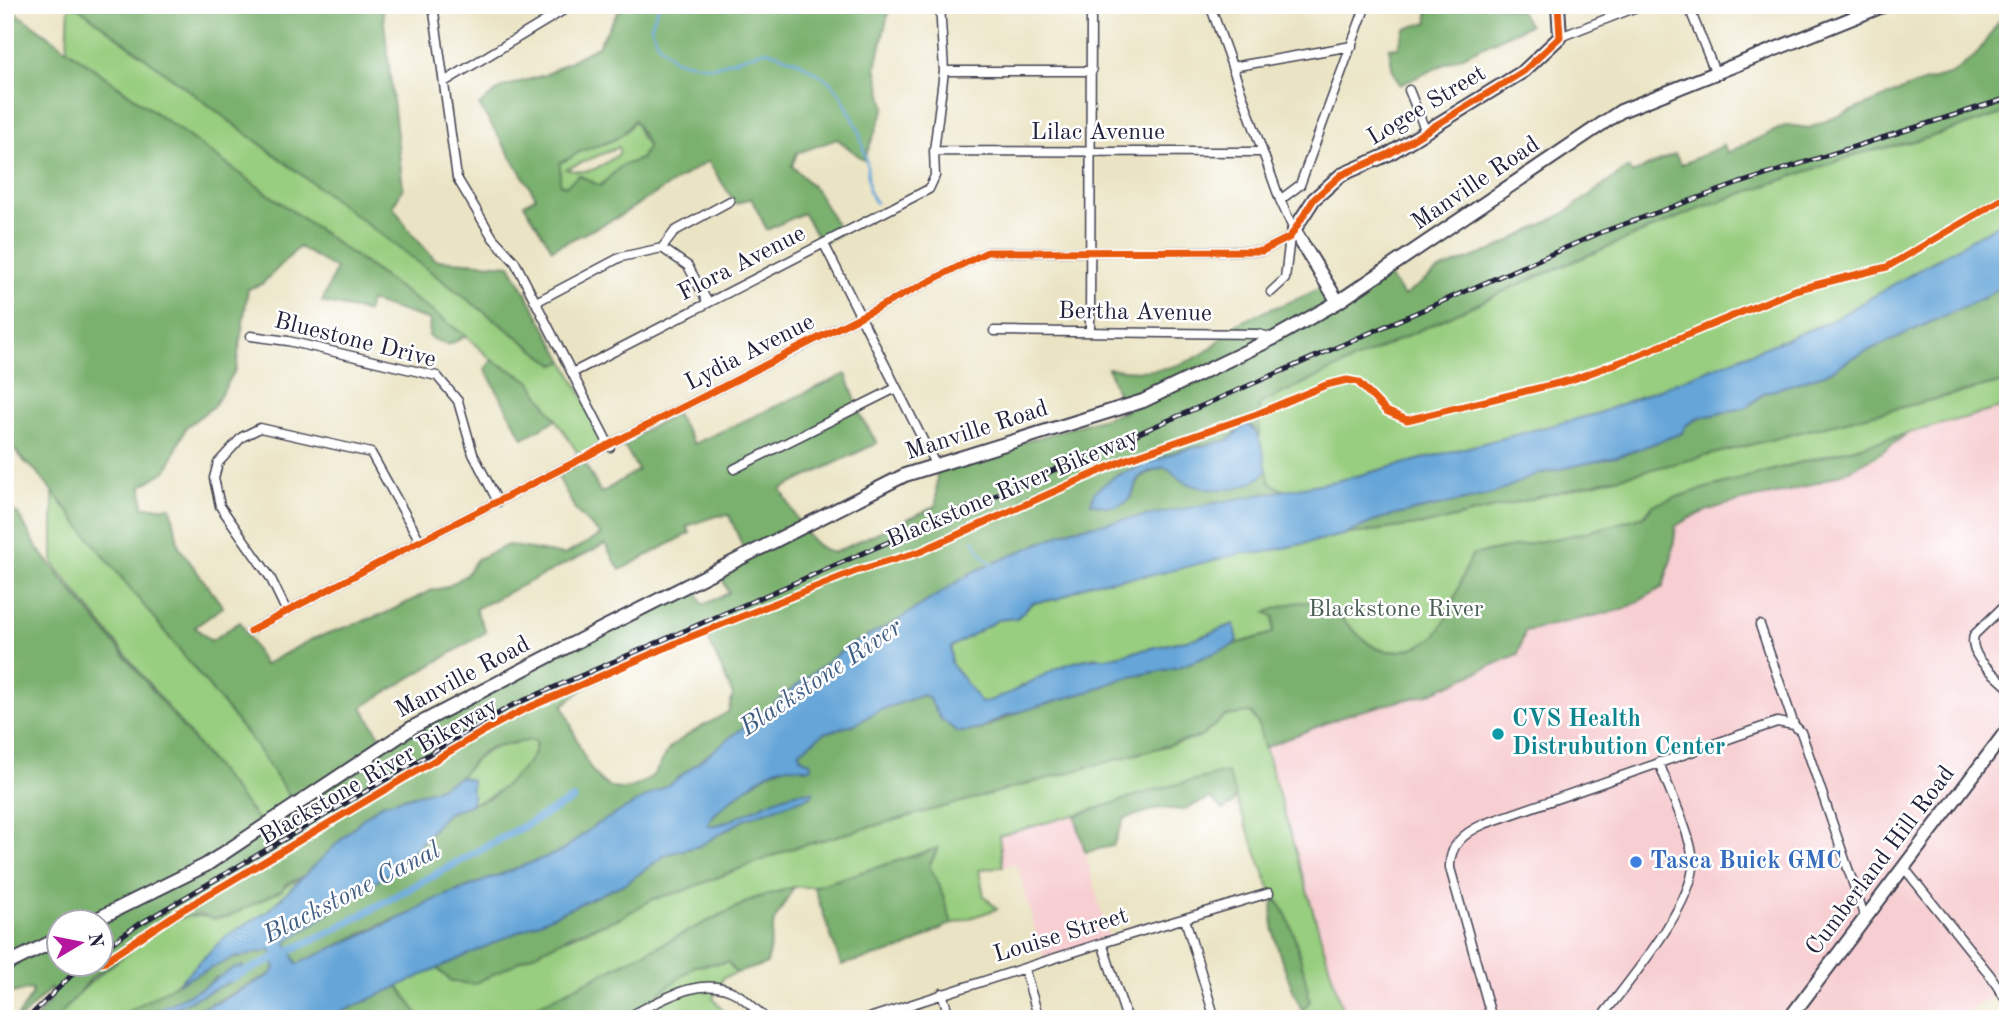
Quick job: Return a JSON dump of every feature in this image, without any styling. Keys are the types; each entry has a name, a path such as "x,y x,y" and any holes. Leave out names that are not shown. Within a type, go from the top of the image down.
{"main road":[{"path":"1558,5 1560,37"},
{"name":"Manville Road","path":"116,910 206,865 413,727 893,482 935,464 1143,401 1275,338 1338,302 1621,111 1870,8 1885,5"},
{"name":"Logee Street","path":"1292,234 1314,199 1341,174 1389,154 1524,71 1560,37"},
{"path":"1292,234 1338,302"},
{"name":"Cumberland Hill Road","path":"1789,1019 1905,869 1935,822 2008,729"},
{"path":"5,965 46,944"}],"street":[{"path":"433,5 457,178 493,238 515,262 610,447"},
{"path":"444,82 572,5"},
{"path":"934,151 944,71 940,5"},
{"path":"1090,332 1091,5"},
{"path":"1210,5 1292,234"},
{"path":"1280,200 1300,185 1366,5"},
{"path":"1560,37 1642,5"},
{"path":"1688,5 1715,72"},
{"path":"1232,67 1352,46"},
{"path":"944,71 1091,71"},
{"path":"1409,90 1426,132"},
{"name":"Lilac Avenue","path":"934,151 1262,152"},
{"name":"Flora Avenue","path":"572,373 929,190 935,176 934,151"},
{"path":"536,302 621,257 662,248 675,231 730,201"},
{"name":"Lydia Avenue","path":"250,631 419,541 610,447 987,251 1262,251 1292,234"},
{"name":"Logee Street","path":"1271,292 1285,279 1292,234"},
{"path":"824,244 935,464"},
{"path":"662,248 688,267 708,303"},
{"name":"Bertha Avenue","path":"994,331 1258,334 1275,338"},
{"name":"Bluestone Drive","path":"251,336 288,341 437,376 458,401 473,454 498,502"},
{"path":"734,469 896,388"},
{"path":"286,610 264,569 220,506 215,492 218,463 228,450 252,431 272,429 371,453 419,541"},
{"path":"2008,602 1974,635 1973,648 1978,657 2008,687"},
{"path":"1760,625 1794,725 1801,732 1865,918"},
{"path":"1492,1019 1453,886 1449,862 1454,847 1470,831 1777,722 1794,725"},
{"path":"1600,1019 1671,920 1691,882 1691,849 1659,762"},
{"path":"1905,869 1990,975 2008,1003"},
{"name":"Louise Street","path":"866,1019 942,993 1269,893"},
{"path":"1185,919 1215,1019"},
{"path":"1102,943 1127,1019"},
{"path":"1024,968 1039,1019"},
{"path":"624,1019 689,988 710,986 736,993 766,1019"},
{"path":"942,993 950,1019"}],"shaded area":[{"path":"2008,406 2008,986 1957,1019 1345,1019 1264,748 1349,714 1428,694 1525,631 1561,623 1672,556 1676,526 1694,513 1792,490 1879,457 1906,434"},
{"path":"1075,816 1109,939 1044,960 1016,863 1003,866 998,836"}],"green space":[{"path":"5,5 466,336 448,345 429,337 430,320 370,301 367,312 322,302 336,269 299,247 262,284 248,289 236,369 214,406 186,427 167,470 142,486 143,507 171,507 179,547 223,607 195,627 211,641 240,622 264,665 312,639 386,613 430,591 447,587 466,575 477,559 508,545 564,555 601,535 576,511 557,475 584,462 601,493 638,470 622,442 676,414 694,444 846,374 862,418 877,443 781,489 808,536 833,553 936,506 937,468 1124,412 1108,368 1147,371 1184,363 1207,351 1232,328 1247,319 1325,285 1336,301 1384,270 1404,296 1439,270 1493,250 1563,214 1628,168 1632,174 1675,154 1681,165 1724,145 1727,153 1787,125 1809,128 1920,83 1952,74 1976,55 2008,8 2008,112 1927,138 1858,154 1703,207 1529,280 1259,404 1259,439 1253,427 1246,424 1229,440 1179,451 1114,477 1132,497 1142,477 1163,467 1184,480 1205,487 1241,484 1261,476 1267,470 1270,482 1284,491 1073,529 973,572 892,624 848,646 673,782 594,826 562,851 426,903 412,913 377,926 305,962 297,964 286,942 401,865 447,813 491,797 527,764 535,751 536,742 532,740 491,747 477,757 460,777 434,790 382,804 361,820 306,875 286,884 282,890 227,917 213,919 199,914 178,919 116,961 116,908 46,908 46,978 92,978 57,1019 35,1019 51,1000 51,988 20,1019 16,1019 32,995 32,989 5,994 5,507 18,514 38,549 263,826 294,803 251,739 36,471 5,438","holes":["729,515 745,552 717,568 729,593 703,605 692,582 383,741 362,707 486,632 475,609 605,544 620,570 690,533 687,526 716,516","706,634 733,695 728,712 672,746 651,777 632,788 616,789 603,783 584,756 563,705 590,684"]},
{"path":"69,5 75,5 555,365 564,361 610,448 584,462 530,381 492,360 466,336 67,49"},
{"path":"75,5 382,5 403,188 393,206 411,233 435,260 510,265 564,361 555,365"},
{"path":"622,5 890,5 876,67 885,107 864,160 837,139 797,153 792,166 817,191 841,233 822,244 803,213 767,230 751,198 736,204 708,161 616,218 552,249 524,204 536,197 479,105 503,87 545,75 598,46","holes":["634,120 648,146 641,159 621,166 600,186 579,175 566,186 560,184 560,162 618,137"]},
{"path":"1427,5 1495,5 1519,10 1529,25 1400,85 1393,71 1389,48 1398,47 1405,29 1428,22"},
{"name":"Blackstone River","path":"2008,112 2008,218 1829,322 1596,414 1341,480 1284,491 1269,482 919,538 1703,207 1858,154 1927,138"},
{"path":"635,119 640,136 648,146 641,159 621,166 600,186 559,184 560,162 619,137","holes":["619,147 619,154 588,171 566,169"]},
{"path":"2008,282 2008,381 1438,522 1343,535 1382,518 1492,494 1538,474 1619,456 1682,433 1686,425 1699,418 1747,407 1764,393 1827,373 1854,357 1983,298"},
{"path":"492,360 530,381 556,420 523,438 485,369"},
{"path":"2008,381 2008,406 1692,492 1647,580 1250,709 1328,609 1267,613 1274,617 1273,633 1232,646 1238,640 1234,624 1200,637 1106,658 1094,657 1021,686 1005,698 980,703 951,663 951,647 998,620 1017,618 1032,603 1058,599 1091,583 1157,574 1243,552 1261,553 1343,535 1438,522"},
{"path":"1906,434 1880,453 1836,476 1789,491 1716,508 1676,526 1672,556 1663,587 1625,609 1525,631 1518,654 1428,694 1349,714 1264,748 1258,724 1251,713 1225,716 1202,736 793,848 680,892 653,899 620,918 574,934 474,984 452,982 437,968 626,883 667,854 699,846 747,818 811,796 778,799 728,824 710,826 708,823 728,802 771,772 788,766 805,769 799,752 824,733 855,724 878,711 922,695 928,697 941,719 965,732 980,730 1023,710 1094,690 1121,679 1179,667 1222,648 1273,633 1274,617 1266,612 1301,602 1327,608 1379,649 1409,649 1436,634 1452,605 1472,555 1583,533 1644,516 1653,505 1692,492"},
{"path":"53,492 251,739 294,803 263,827 53,563"},
{"path":"1251,712 1258,724 1345,1019 1305,1019 1302,1011 1310,1001 1278,900 1274,899 1226,772 999,836 1003,866 979,870 984,896 997,909 952,924 939,884 929,866 938,849 814,887 794,887 753,899 511,1019 421,1019 398,985 437,968 452,982 620,918 653,899 680,892 793,848 1202,736 1225,716"},
{"path":"532,740 536,742 533,753 521,772 493,795 472,804 472,780 460,777 468,767 492,750"},
{"path":"1227,772 1236,795 1233,803 1223,810 1210,798 1182,810 1159,808 1124,819 1113,846 1085,852 1075,816 1150,791"},
{"path":"938,848 929,866 939,884 952,924 907,947 841,965 814,887"},
{"path":"306,875 269,910 224,938 178,983 158,995 115,1019 57,1019 75,997 97,978 116,978 116,963 167,924 185,917 227,917"},
{"path":"794,887 774,921 767,964 736,973 728,962 695,966 658,994 657,1005 662,1019 511,1019 753,899"},
{"path":"1274,899 1287,916 1302,962 1310,1001 1302,1011 1285,971 1276,940 1272,911"},
{"path":"271,950 275,969 270,975 212,1003 183,1014 151,1019 238,978 216,977 204,987 140,1019 115,1019 178,983 233,958"},
{"path":"728,962 736,973 723,978 713,998 729,1019 662,1019 657,1005 658,994 695,966"},
{"path":"398,985 421,1019 326,1019"}],"water":[{"path":"2008,218 2008,282 1983,298 1854,357 1827,373 1764,393 1747,407 1699,418 1686,425 1682,433 1620,456 1538,474 1492,494 1382,518 1343,535 1261,553 1243,553 1157,574 1091,583 1058,599 1032,603 1017,618 998,620 951,647 951,663 981,703 1012,692 1074,662 1107,658 1200,637 1234,624 1238,640 1232,646 1179,667 1121,679 1094,690 1005,716 980,729 965,732 958,732 941,719 928,697 922,695 878,711 855,724 824,733 799,752 801,758 811,763 811,768 782,767 771,771 728,802 708,823 710,826 723,823 787,795 814,792 811,796 747,818 699,846 667,854 626,883 326,1019 169,1019 219,1002 270,975 275,969 271,950 233,958 178,983 224,938 269,910 361,820 382,804 434,790 460,777 472,780 472,804 447,813 401,865 286,942 297,964 412,913 426,903 562,851 594,826 673,782 848,646 892,624 973,572 1073,529 1341,480 1596,414 1829,322"},
{"path":"1246,424 1259,438 1267,470 1251,483 1218,489 1196,486 1164,467 1139,477 1132,495 1124,503 1108,506 1091,503 1094,492 1114,477 1179,451 1229,440"},
{"path":"243,966 238,978 151,1019 140,1019 204,987 232,969"}],"waterway":[{"path":"659,5 651,26 657,42 674,60 712,67 767,50 799,62 829,81 840,93 858,128 867,163 869,192 876,203"},
{"path":"973,539 982,555 994,566"},
{"name":"Blackstone Canal","path":"232,978 332,931 573,799"}],"railway":[{"path":"116,940 511,706 1602,232 1740,183 2008,98"},
{"path":"27,1019 69,978"}],"cycle path":[{"path":"250,631 420,541 987,252 1262,251 1290,237 1314,199 1341,175 1389,154 1524,71 1560,37 1558,5"},
{"name":"Blackstone River Bikeway","path":"116,954 179,912 523,710 690,637 856,571 919,552 1127,459 1257,414 1326,385 1347,380 1358,382 1386,411 1407,420 1571,380 1634,357 1795,290 1887,267 2008,196"}],"place":[{"name":"CVS Health Distrubution Center","path":"1498,734"},
{"name":"Tasca Buick GMC","path":"1636,862"}]}
